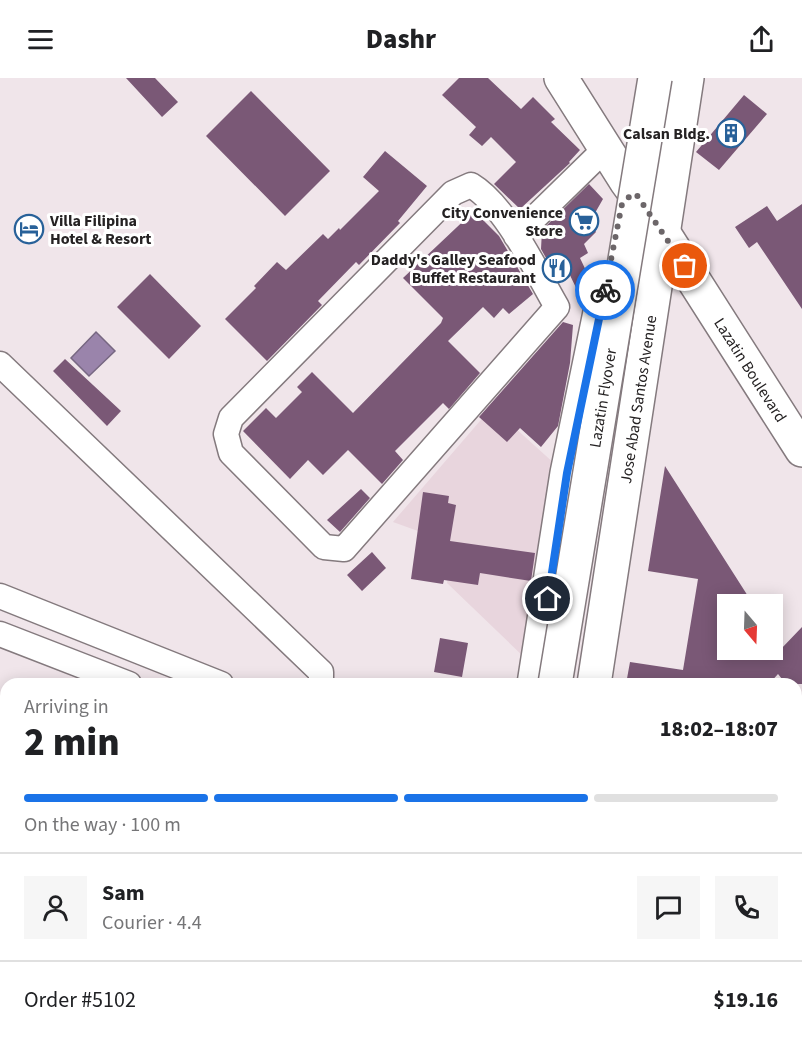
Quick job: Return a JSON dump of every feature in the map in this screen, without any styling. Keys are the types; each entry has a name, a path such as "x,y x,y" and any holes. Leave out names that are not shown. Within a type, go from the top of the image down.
{"main road":[{"name":"Lazatin Boulevard","path":"561,78 606,148 628,193 663,232 802,450"},
{"path":"535,678 567,473 628,193 643,78"},
{"name":"Lazatin Flyover","path":"556,678 655,78"},
{"name":"Lazatin Flyover","path":"575,678 671,78"},
{"name":"Jose Abad Santos Avenue","path":"595,678 687,78"},
{"path":"628,193 650,189 672,171"}],"street":[{"path":"516,236 606,148"},
{"path":"471,185 484,193 516,236 557,307 344,549 324,546 231,453 226,434 231,418 453,193 471,185"},
{"path":"0,364 321,672 321,678"},
{"path":"0,596 206,678"},
{"path":"0,634 114,678"}],"shaded area":[{"path":"96,332 115,351 89,376 71,358"},
{"path":"492,407 556,465 526,659 447,583 454,544 393,522"}],"building":[{"path":"126,78 155,78 178,102 162,117"},
{"path":"459,78 488,78 521,109 533,97 555,119 551,122 580,150 570,163 520,209 494,184 516,162 491,137 482,146 469,135 476,127 442,95"},
{"path":"251,91 330,171 285,216 206,136"},
{"name":"Calsan Bldg.","path":"744,95 767,114 719,170 696,152"},
{"path":"385,151 427,186 398,221 400,223 359,265 356,262 318,301 322,305 267,361 225,319 256,288 254,286 277,262 286,270 323,234 328,239 339,228 340,230 379,191 363,177"},
{"path":"589,184 603,199 595,213 598,218 592,225 596,232 584,244 588,253 580,258 589,277 585,293 580,296 566,267 555,274 541,249 542,230"},
{"path":"802,204 802,309 757,242 749,248 735,227 767,206 777,221"},
{"path":"474,211 499,236 533,294 509,314 503,308 494,318 483,307 448,341 480,373 449,409 443,403 395,451 403,460 382,484 348,450 323,475 308,460 290,479 243,431 266,408 276,418 302,392 297,387 312,372 353,413 441,323 443,318 403,278"},
{"path":"150,274 201,326 169,359 117,307"},
{"path":"563,322 573,325 570,363 558,426 541,447 520,428 507,442 479,417"},
{"path":"65,359 121,411 107,426 53,371"},
{"path":"665,466 747,594 717,594 717,660 783,660 783,647 802,627 802,678 781,678 778,674 774,678 627,678 630,662 683,670 698,579 648,571"},
{"path":"361,489 370,498 340,532 327,520"},
{"path":"423,492 449,496 448,503 456,505 450,541 535,553 531,581 480,573 478,585 444,580 443,584 411,579"},
{"path":"372,552 386,568 362,591 347,575"},
{"path":"440,638 468,643 462,677 434,672"}],"way so far":[{"path":"605,290 622,204 631,195 636,194 685,266"}],"place":[{"name":"Calsan Bldg.","path":"731,133"},
{"name":"City Convenience Store","path":"584,221"},
{"name":"Villa Filipina Hotel & Resort","path":"29,229"},
{"name":"Daddy's Galley Seafood Buffet Restaurant","path":"557,268"}],"route":[{"path":"548,599 567,473 605,290"}]}
